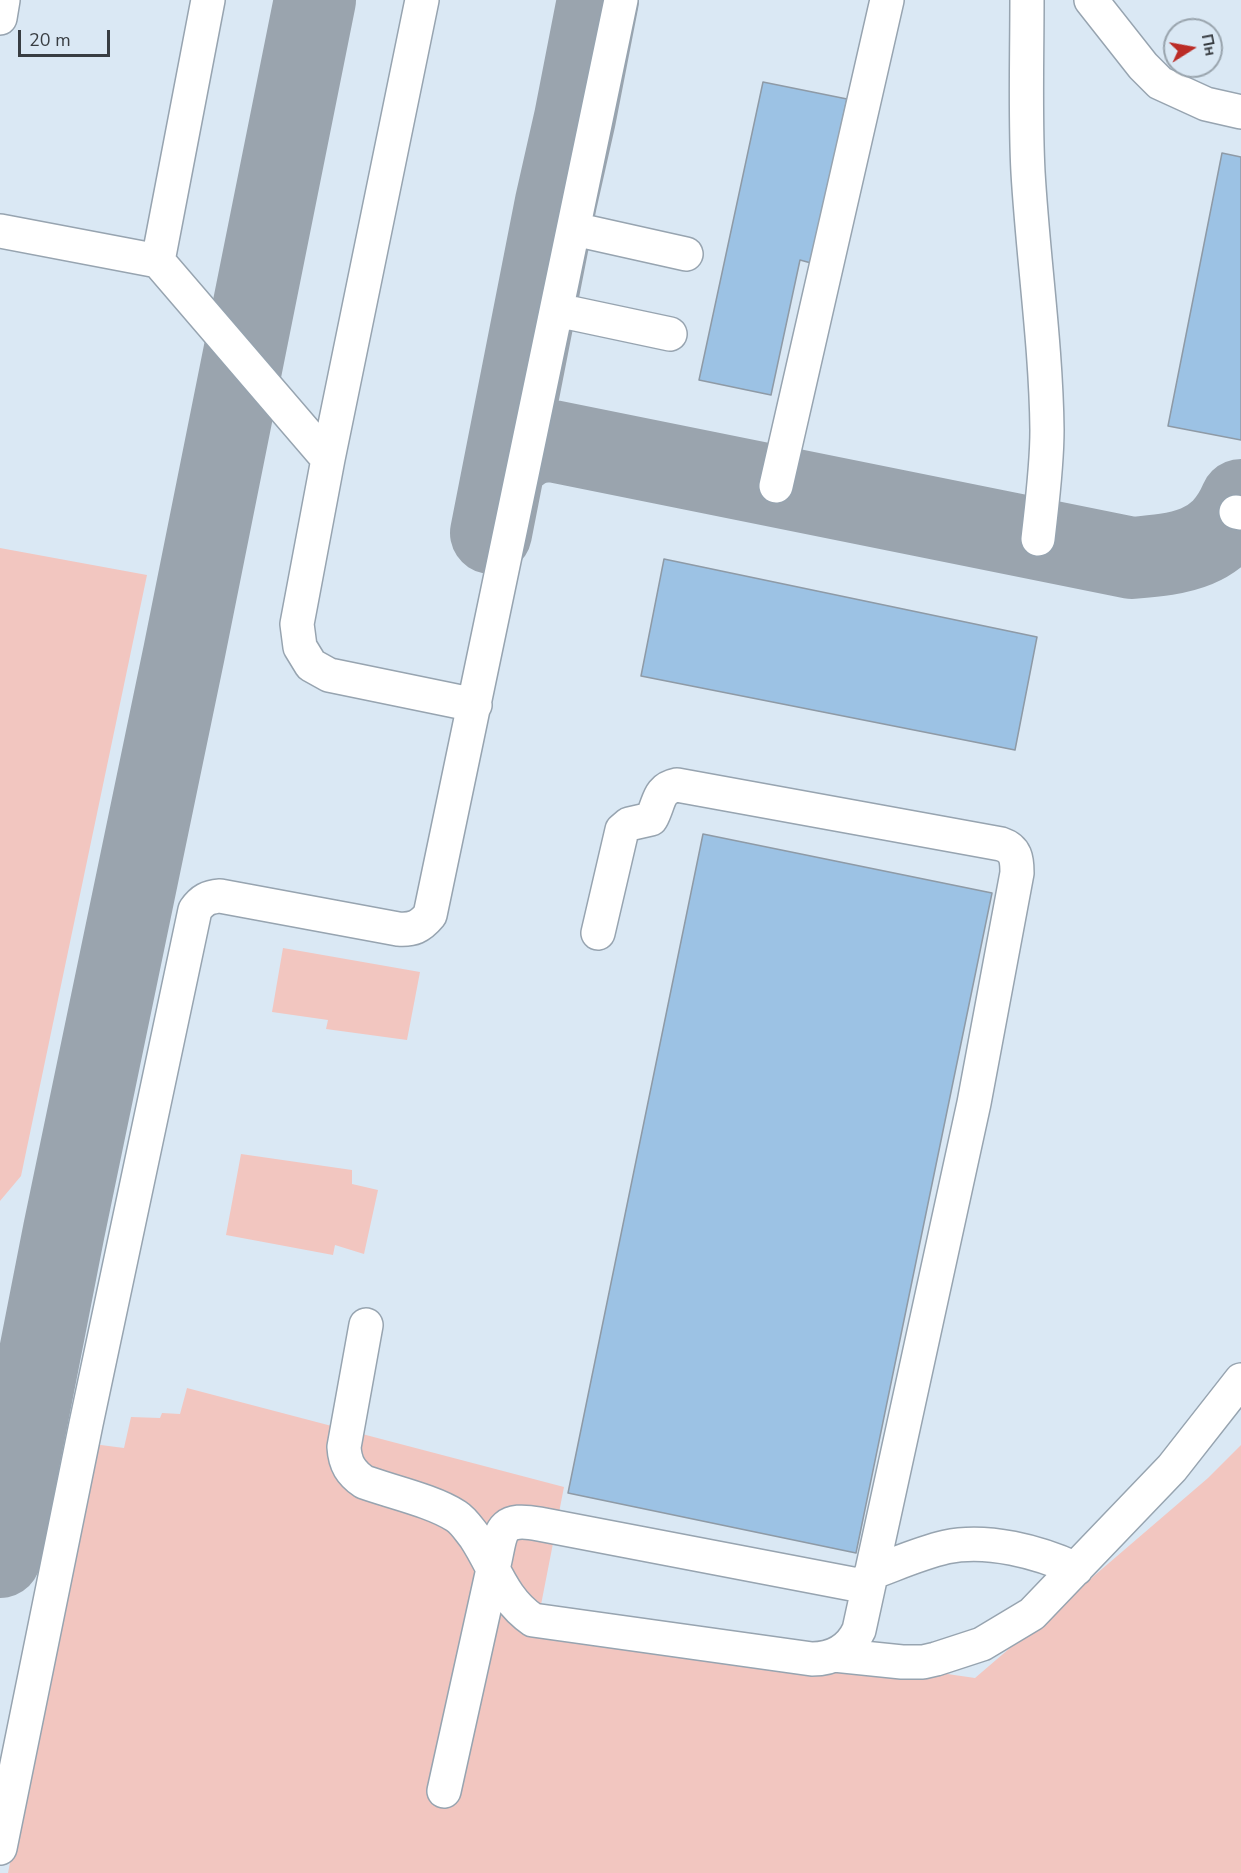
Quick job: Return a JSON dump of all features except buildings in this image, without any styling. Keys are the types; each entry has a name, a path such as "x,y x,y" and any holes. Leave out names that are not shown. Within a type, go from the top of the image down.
{"lane":[{"path":"0,18 3,0"},
{"path":"158,261 208,0"},
{"path":"422,0 328,459 297,624 300,647 311,665 329,675 475,705"},
{"path":"0,1848 86,1424 195,910 201,902 210,897 220,896 411,930 422,925 430,915 621,0"},
{"path":"776,486 887,0"},
{"path":"1027,0 1028,173 1044,364 1047,429 1046,476 1038,539"},
{"path":"1091,0 1143,66 1160,83 1206,104 1241,112"},
{"path":"574,229 686,254"},
{"path":"0,231 158,261 328,459"},
{"path":"557,310 670,334"},
{"path":"598,933 622,830 629,824 651,819 664,790 677,785 1001,844 1013,851 1017,859 1017,873 974,1103 859,1630 854,1641 834,1656"},
{"path":"366,1325 344,1447 344,1458 348,1467 364,1482 430,1504 458,1517 486,1555 501,1587 521,1612 533,1620 812,1659 834,1656 923,1662 970,1649 998,1636 1032,1614 1172,1468 1241,1380"},
{"path":"444,1791 502,1533 506,1526 518,1521 870,1580 925,1553 947,1547 974,1544 1037,1554 1076,1569"}],"shaded area":[{"path":"0,548 147,575 21,1176 0,1201"},
{"path":"283,948 420,972 407,1040 326,1029 328,1020 272,1012"},
{"path":"241,1154 352,1170 352,1184 378,1190 364,1254 335,1245 333,1255 226,1235"},
{"path":"187,1388 564,1487 539,1615 975,1678 1208,1478 1241,1445 1241,1873 8,1873 93,1444 124,1448 131,1417 160,1418 162,1413 180,1414"}],"taxiway":[{"path":"0,1557 64,1230 184,653 315,0"},
{"path":"491,533 598,0"},
{"path":"505,463 526,447 552,441 1132,558 1166,554 1197,546 1222,530 1241,500"}]}
